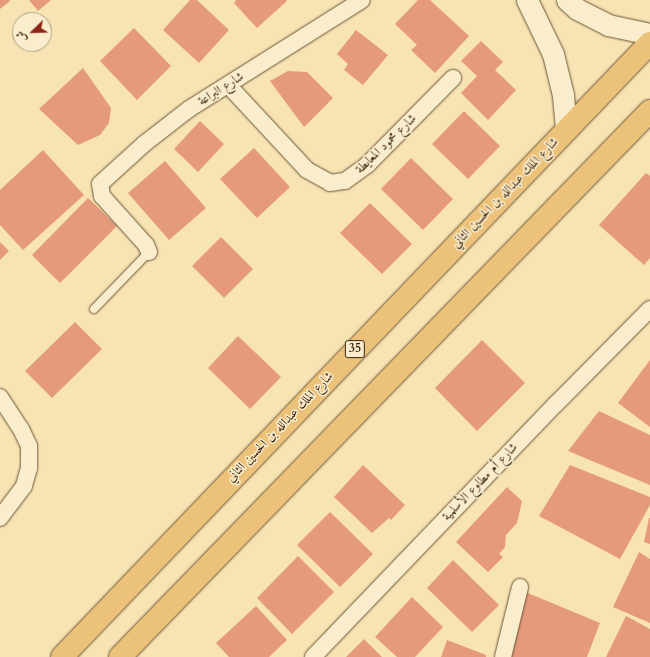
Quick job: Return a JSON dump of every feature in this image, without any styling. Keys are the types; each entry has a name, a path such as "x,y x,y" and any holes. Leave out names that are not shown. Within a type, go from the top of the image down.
{"highway":[{"name":"شارع الملك عبدالله بن الحسين الثاني","path":"62,657 650,42"},
{"path":"120,657 650,111"}],"street":[{"name":"شارع البراعة","path":"149,252 146,245 102,196 100,184 144,144 189,109 362,0"},
{"path":"527,0 553,54 563,95 566,129"},
{"path":"568,0 578,9 608,25 650,34"},
{"name":"شارع محمود المعايطة","path":"228,85 307,170 330,183 345,181 368,164 453,78"},
{"name":"شارع أم مطاوع الأسلمية","path":"313,657 556,403 650,311"},
{"path":"0,397 21,429 29,446 29,468 24,486 0,518"},
{"path":"503,657 520,587"}],"lane":[{"path":"94,309 149,252"}],"building":[{"path":"0,0 9,0 10,1 0,9"},
{"path":"29,0 51,0 38,11"},
{"path":"190,0 197,0 229,30 199,63 163,30"},
{"path":"236,0 287,1 257,28 234,3"},
{"path":"418,0 430,0 469,36 435,73 411,50 417,45 395,24"},
{"path":"134,28 171,66 137,100 100,61"},
{"path":"356,30 388,55 363,85 344,70 348,64 337,54"},
{"path":"481,41 503,62 495,70 516,90 488,120 461,93 477,76 461,61"},
{"path":"83,68 111,108 109,123 100,135 78,145 39,109"},
{"path":"288,71 307,72 333,98 304,127 270,81"},
{"path":"464,111 500,146 468,179 432,144"},
{"path":"200,121 224,144 198,172 174,149"},
{"path":"254,148 290,187 257,218 220,179"},
{"path":"43,150 84,195 23,250 0,225 0,190"},
{"path":"411,158 453,199 423,230 381,189"},
{"path":"165,161 206,208 169,240 128,193"},
{"path":"646,173 650,176 650,258 644,265 599,225"},
{"path":"88,198 117,226 60,283 32,255"},
{"path":"370,203 412,244 382,274 340,233"},
{"path":"221,237 253,269 224,298 192,266"},
{"path":"0,242 9,251 0,260"},
{"path":"75,322 102,349 52,398 25,371"},
{"path":"238,336 281,377 250,409 208,368"},
{"path":"482,340 525,383 477,431 435,388"},
{"path":"650,360 650,427 618,403"},
{"path":"599,411 650,435 650,485 568,451"},
{"path":"363,465 405,505 391,520 389,518 372,533 334,497"},
{"path":"570,465 650,497 650,505 620,559 539,516"},
{"path":"507,487 522,501 517,523 506,535 505,547 499,554 503,557 488,572 456,542"},
{"path":"330,512 373,554 340,587 297,545"},
{"path":"650,518 650,544 644,542"},
{"path":"639,552 650,559 650,623 613,607"},
{"path":"298,556 334,592 292,634 257,598"},
{"path":"453,560 499,605 472,632 427,588"},
{"path":"523,591 600,623 587,657 509,657"},
{"path":"412,597 443,627 415,657 397,657 375,637"},
{"path":"256,606 287,640 269,657 229,657 216,643"},
{"path":"626,616 650,629 650,657 606,657"},
{"path":"364,639 382,657 346,657"},
{"path":"447,640 486,655 486,657 441,657"}]}
